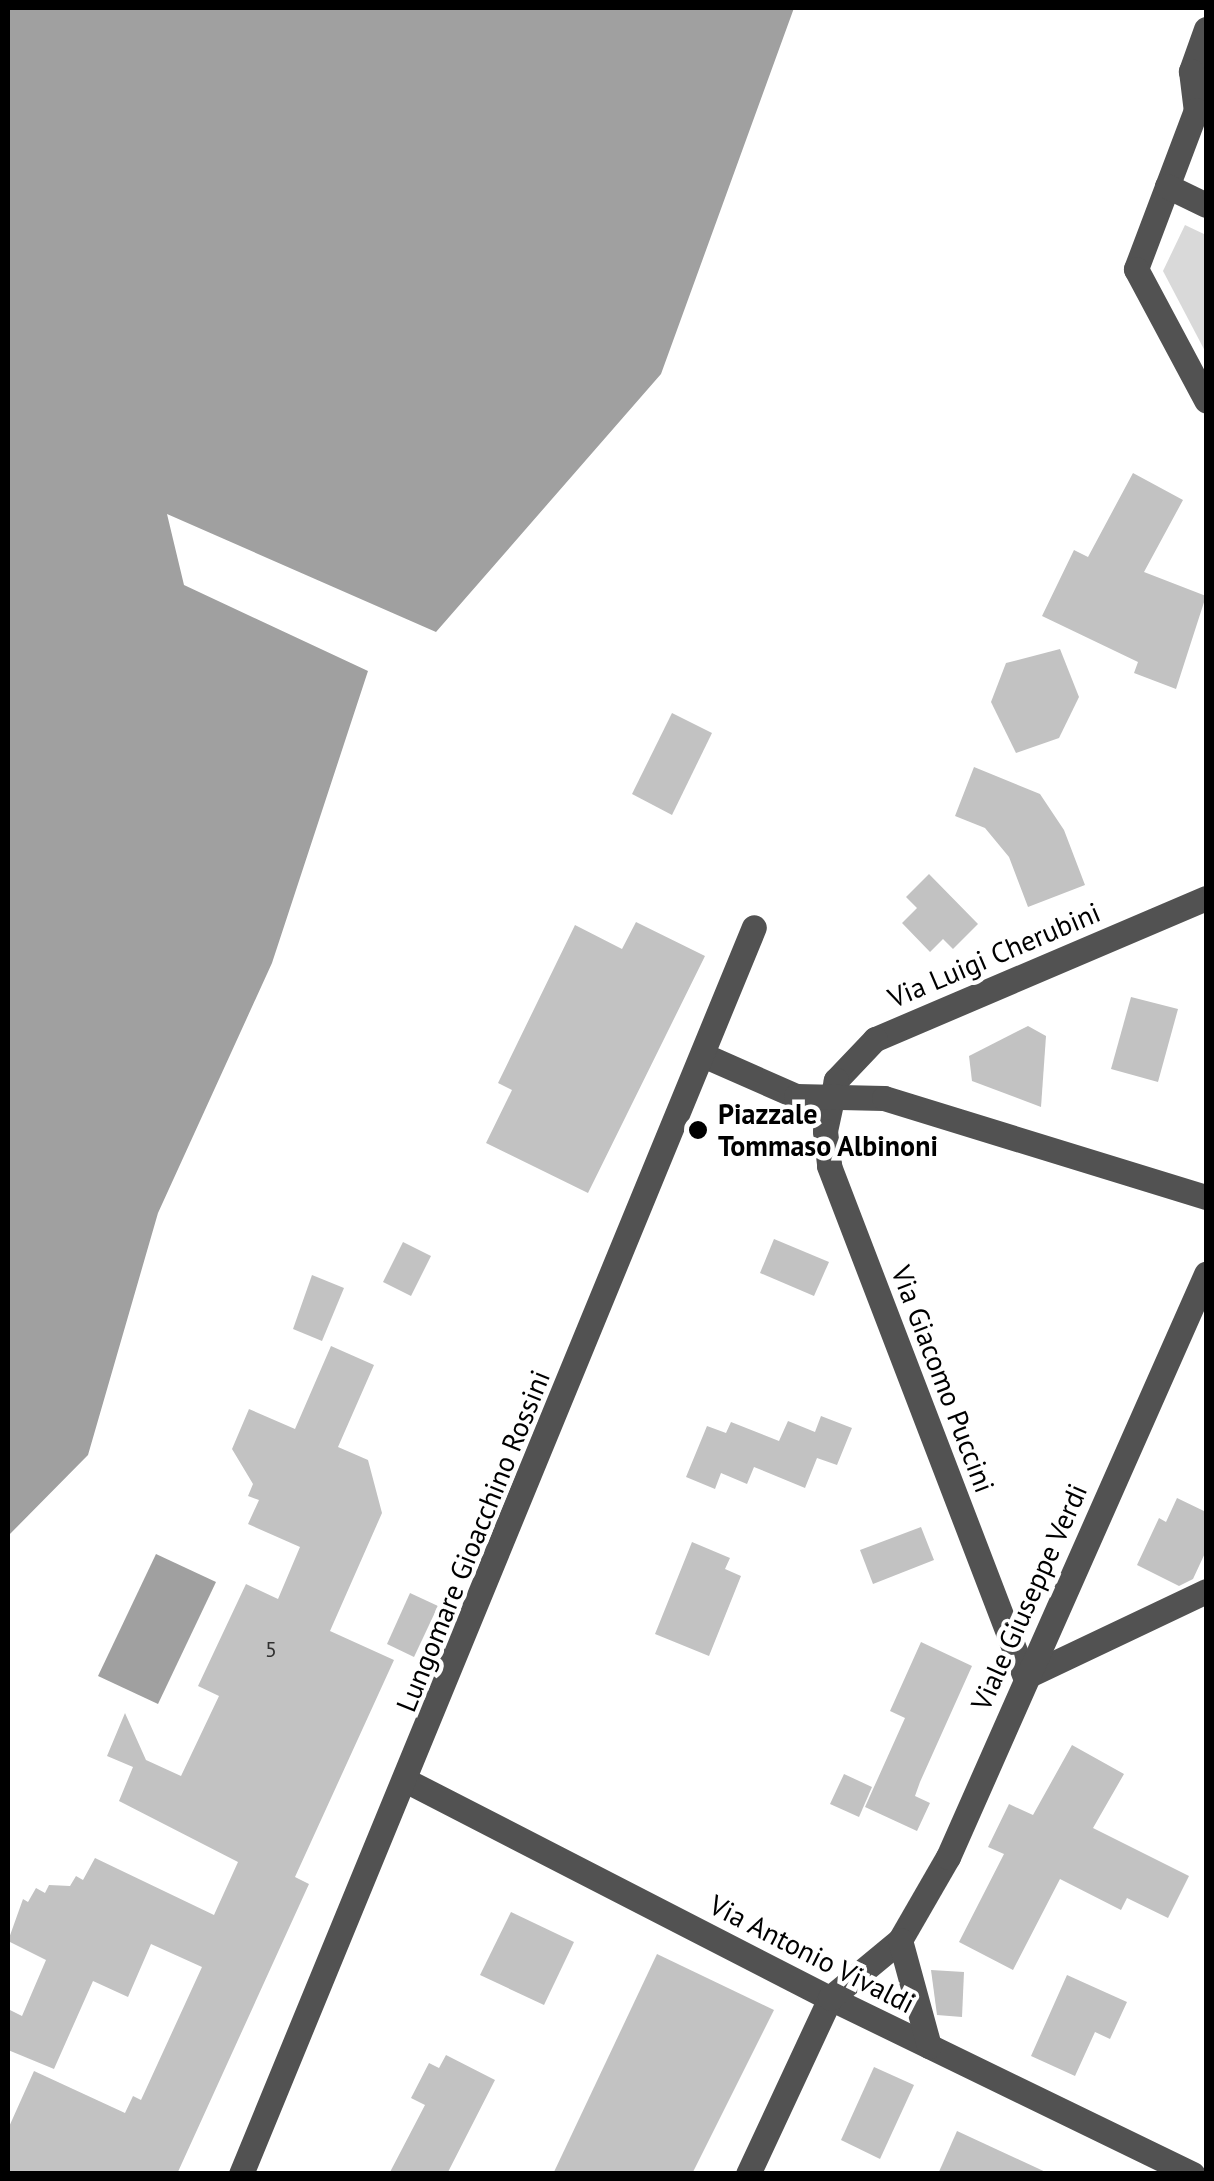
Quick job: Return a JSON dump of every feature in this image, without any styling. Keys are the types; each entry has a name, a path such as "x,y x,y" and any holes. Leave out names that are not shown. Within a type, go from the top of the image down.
{"street":[{"path":"1206,29 1191,71 1201,108 1136,270 1206,400"},
{"path":"1167,186 1206,205"},
{"name":"Via Luigi Cherubini","path":"830,1098 846,1063 875,1039 1206,898"},
{"name":"Lungomare Gioacchino Rossini","path":"240,2174 407,1781 754,928"},
{"path":"704,1055 796,1096 884,1098 1206,1197"},
{"name":"Via Giacomo Puccini","path":"830,1098 828,1166 1025,1677"},
{"name":"Viale Giuseppe Verdi","path":"900,1940 948,1856 1206,1274"},
{"path":"1025,1677 1206,1591"},
{"name":"Via Antonio Vivaldi","path":"407,1781 830,1998 1192,2174"},
{"path":"748,2174 830,1998 900,1940 928,2046"}],"shaded area":[{"path":"8,8 794,8 661,374 436,632 167,514 184,585 368,671 272,963 158,1213 88,1455 8,1536"},
{"path":"1185,225 1206,235 1206,353 1163,271"},
{"path":"156,1554 216,1582 158,1704 98,1676"}],"building":[{"path":"1133,473 1183,500 1144,572 1206,596 1176,689 1134,673 1138,662 1042,616 1074,550 1088,557"},
{"path":"1060,649 1079,697 1059,738 1016,753 991,702 1006,663"},
{"path":"672,713 712,733 672,815 632,794"},
{"path":"974,767 1040,794 1064,830 1085,885 1028,907 1009,857 985,828 955,816"},
{"path":"929,874 978,924 953,949 943,939 930,952 902,923 917,908 906,897"},
{"path":"636,922 705,956 588,1193 486,1143 512,1090 498,1083 575,925 622,949"},
{"path":"1131,997 1178,1009 1158,1082 1111,1069"},
{"path":"1028,1026 1046,1036 1041,1107 972,1081 969,1056"},
{"path":"774,1239 829,1262 814,1296 760,1273"},
{"path":"403,1242 431,1256 411,1296 383,1282"},
{"path":"312,1275 344,1288 322,1341 293,1329"},
{"path":"331,1346 374,1365 338,1447 368,1460 382,1513 330,1631 394,1660 295,1877 309,1884 177,2174 8,2174 8,2129 34,2071 125,2113 133,2096 141,2100 202,1967 151,1944 128,1997 93,1981 54,2069 8,2050 8,2009 22,2016 46,1960 8,1941 23,1899 28,1902 36,1888 45,1893 49,1885 70,1886 76,1876 83,1880 95,1858 214,1915 238,1862 119,1801 133,1767 107,1756 125,1713 146,1760 181,1776 219,1696 198,1686 246,1584 278,1599 300,1547 248,1524 259,1500 248,1496 253,1484 232,1449 249,1409 295,1429"},
{"path":"821,1416 852,1428 837,1465 817,1458 805,1488 754,1467 747,1484 721,1473 715,1489 686,1477 707,1426 726,1433 731,1422 779,1441 788,1421 815,1432"},
{"path":"1177,1498 1206,1512 1206,1551 1193,1579 1179,1586 1137,1565 1159,1518 1166,1522"},
{"path":"921,1527 934,1560 873,1584 860,1550"},
{"path":"692,1542 730,1558 725,1569 741,1576 709,1656 655,1634"},
{"path":"410,1593 438,1606 414,1657 387,1644"},
{"path":"921,1642 972,1666 915,1796 930,1803 917,1831 865,1807 905,1718 890,1711"},
{"path":"1072,1745 1124,1774 1093,1828 1189,1876 1168,1918 1127,1898 1121,1910 1060,1879 1013,1970 959,1942 1004,1854 988,1847 1009,1804 1033,1815"},
{"path":"844,1774 872,1787 859,1817 830,1804"},
{"path":"511,1912 574,1942 544,2005 480,1975"},
{"path":"657,1954 774,2010 692,2174 553,2174"},
{"path":"931,1970 964,1972 962,2017 937,2015"},
{"path":"1067,1975 1127,2002 1110,2039 1095,2032 1075,2076 1031,2056"},
{"path":"446,2055 495,2080 447,2174 389,2174 425,2105 411,2098 429,2063 439,2068"},
{"path":"874,2067 914,2085 880,2159 841,2140"},
{"path":"957,2131 1050,2174 938,2174"}],"place":[{"name":"Piazzale Tommaso Albinoni","path":"698,1130"}]}
